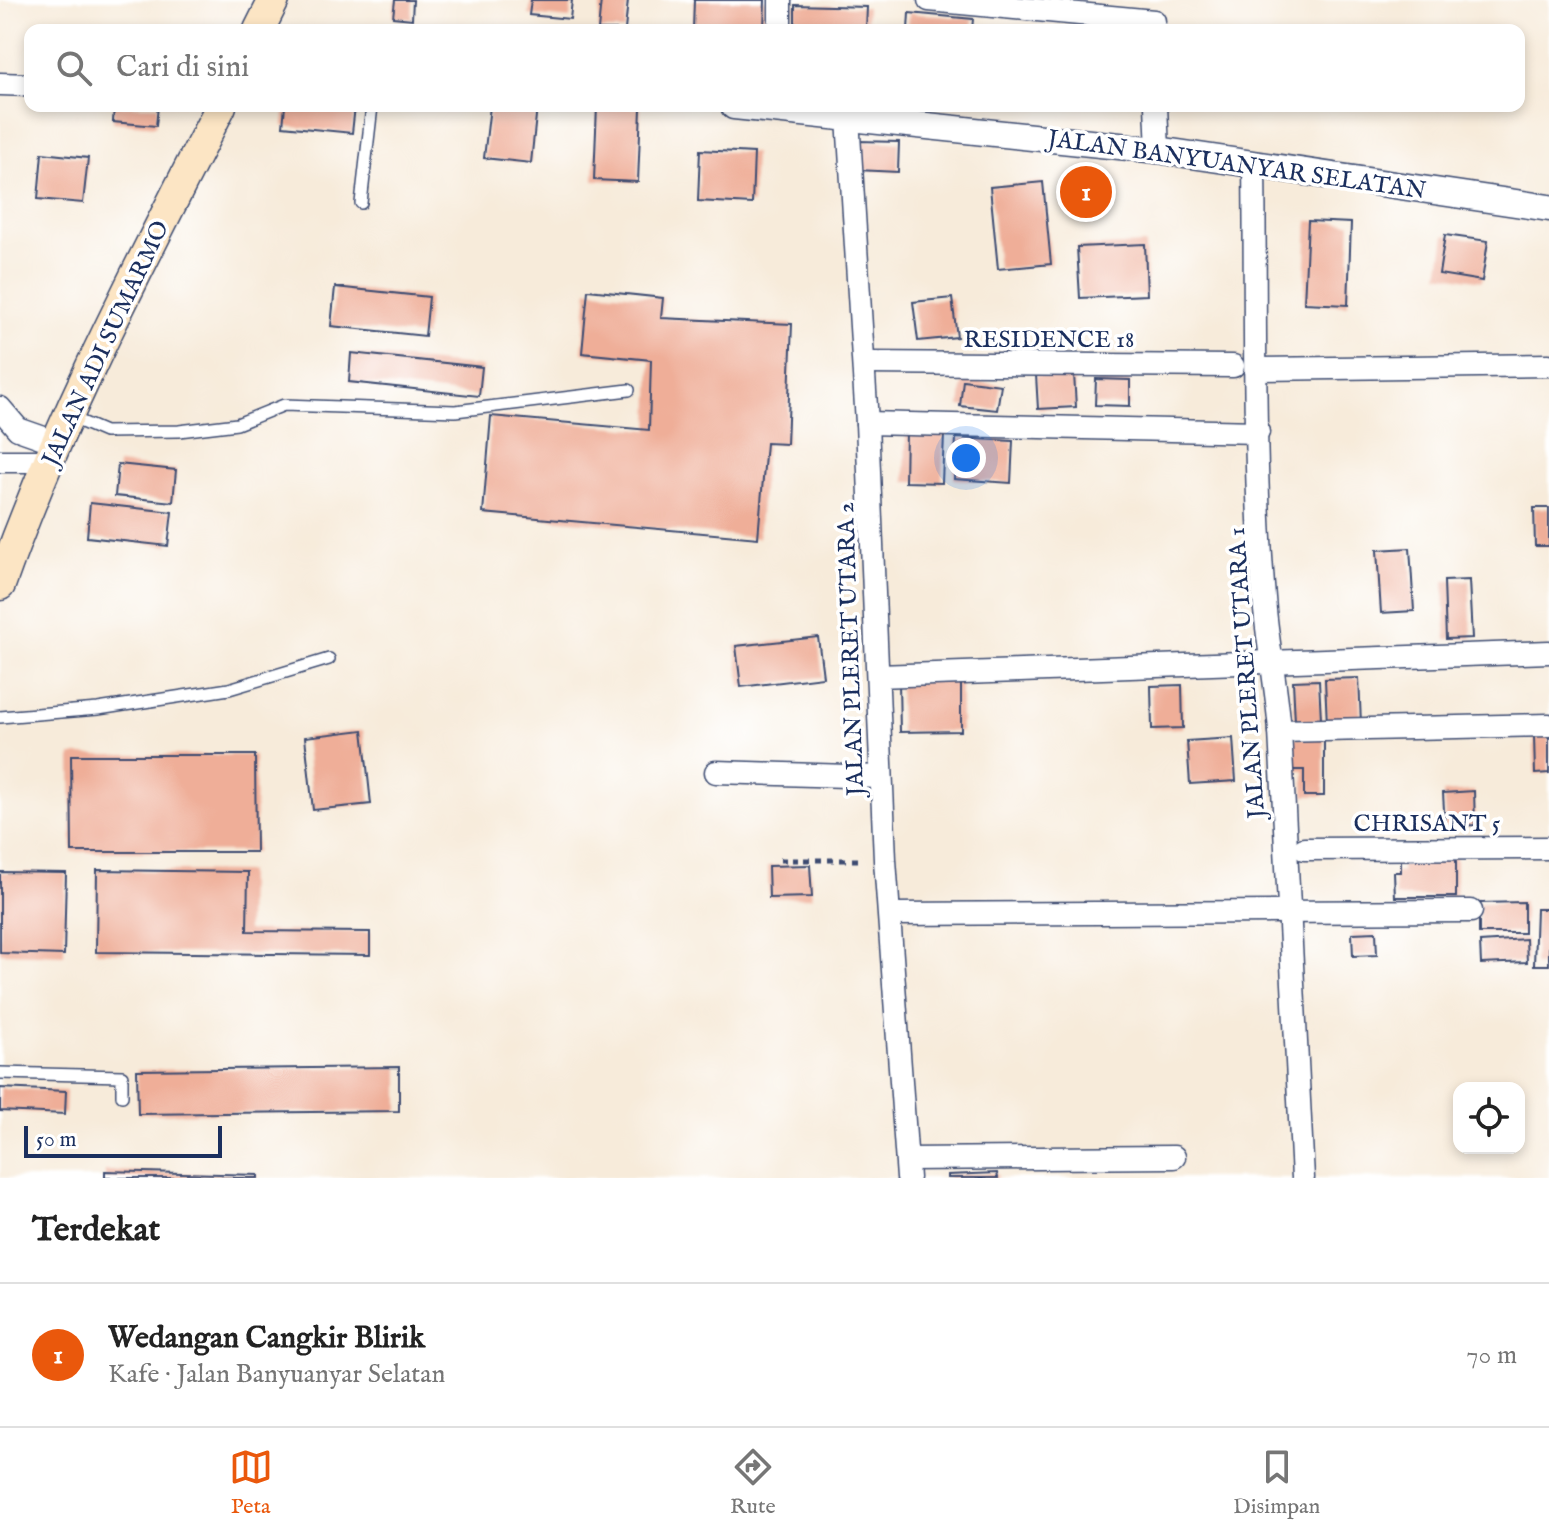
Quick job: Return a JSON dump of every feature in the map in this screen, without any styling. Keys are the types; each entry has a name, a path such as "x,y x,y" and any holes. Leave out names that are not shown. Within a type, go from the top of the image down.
{"main road":[{"path":"262,24 274,0"},
{"name":"JALAN ADI SUMARMO","path":"3,570 56,440 218,112"}],"street":[{"path":"780,0 780,24"},
{"path":"929,0 1154,17"},
{"path":"0,84 24,85"},
{"name":"JALAN BANYUANYAR SELATAN","path":"803,112 1158,150 1549,208"},
{"path":"1156,112 1158,150"},
{"name":"JALAN PLERET UTARA 2","path":"848,118 867,423 885,860 907,1168"},
{"name":"JALAN PLERET UTARA 1","path":"1254,164 1258,432 1265,612 1275,663 1280,731 1286,912 1303,1178"},
{"name":"RESIDENCE 18","path":"864,363 1233,366"},
{"path":"1257,369 1549,365"},
{"path":"0,408 18,429 56,440"},
{"path":"867,423 1258,432"},
{"path":"0,461 56,440"},
{"path":"878,676 1549,652"},
{"path":"1280,731 1549,725"},
{"path":"716,772 881,777"},
{"name":"CHRISANT 5","path":"1304,849 1549,848"},
{"path":"891,914 1471,911"},
{"path":"907,1168 1174,1157"}],"lane":[{"path":"361,203 371,112"},
{"path":"56,440 105,432 179,431 237,424 284,405 455,411 629,390"},
{"path":"0,717 98,709 229,689 329,659"},
{"path":"0,1073 122,1076 122,1096"}],"path":[{"path":"780,860 885,860"}],"building":[{"path":"395,0 413,0 412,19 393,17"},
{"path":"531,0 572,0 570,19 529,15"},
{"path":"601,0 628,0 626,24 599,24"},
{"path":"694,0 765,0 764,24 693,24"},
{"path":"795,5 867,7 866,24 795,24"},
{"path":"909,13 973,19 973,24 908,24"},
{"path":"114,112 157,112 156,126 113,122"},
{"path":"284,112 354,112 352,133 283,126"},
{"path":"489,112 536,112 531,163 484,158"},
{"path":"597,112 641,112 638,182 594,180"},
{"path":"858,141 899,142 898,172 857,170"},
{"path":"700,150 754,153 752,204 698,201"},
{"path":"42,153 88,158 83,203 38,199"},
{"path":"1100,176 1101,206 1073,207 1072,178"},
{"path":"1043,182 1051,264 998,269 990,187"},
{"path":"1308,221 1351,223 1348,305 1304,303"},
{"path":"1445,235 1488,241 1482,281 1439,274"},
{"path":"1145,244 1147,295 1080,298 1077,247"},
{"path":"335,287 429,297 425,336 331,326"},
{"path":"588,290 663,298 661,318 792,324 787,444 766,443 758,538 483,513 491,416 649,430 651,360 582,353"},
{"path":"952,298 957,337 918,341 913,302"},
{"path":"351,353 482,367 479,396 349,382"},
{"path":"1074,374 1076,407 1038,409 1036,375"},
{"path":"1096,379 1130,380 1130,406 1095,405"},
{"path":"963,380 1001,385 997,410 960,406"},
{"path":"906,432 944,434 942,483 905,482"},
{"path":"956,438 1013,441 1011,483 954,479"},
{"path":"118,464 176,470 173,502 115,496"},
{"path":"90,503 172,512 168,546 87,537"},
{"path":"1534,508 1549,508 1549,546 1535,546"},
{"path":"1410,548 1414,611 1381,613 1377,550"},
{"path":"1469,580 1472,638 1446,639 1444,581"},
{"path":"818,637 823,677 741,687 736,646"},
{"path":"1359,678 1361,723 1327,725 1325,679"},
{"path":"1319,680 1321,720 1295,721 1293,681"},
{"path":"961,681 961,731 900,732 899,682"},
{"path":"1182,685 1183,728 1152,729 1151,686"},
{"path":"363,730 371,804 313,810 305,737"},
{"path":"1549,734 1549,773 1535,774 1534,735"},
{"path":"1233,738 1236,781 1190,784 1187,741"},
{"path":"1292,738 1324,738 1324,796 1304,796 1304,770 1292,770"},
{"path":"71,755 255,755 256,852 72,852"},
{"path":"1474,791 1475,825 1445,827 1443,793"},
{"path":"1456,854 1456,897 1395,897 1394,872 1401,872 1401,855"},
{"path":"810,865 812,897 769,898 768,866"},
{"path":"97,870 248,872 247,931 370,932 370,955 96,952"},
{"path":"0,872 66,873 64,955 0,953"},
{"path":"1524,902 1524,933 1479,933 1479,903"},
{"path":"1536,909 1549,909 1549,965 1534,965"},
{"path":"1376,932 1377,955 1353,956 1352,933"},
{"path":"1526,939 1527,962 1481,964 1480,942"},
{"path":"399,1067 399,1111 138,1114 137,1070"},
{"path":"0,1088 66,1091 65,1114 0,1111"},
{"path":"105,1171 258,1175 258,1178 105,1178"},
{"path":"997,1173 998,1178 948,1178 948,1175"}],"place":[{"name":"Wedangan Cangkir Blirik","path":"1086,192"}]}
